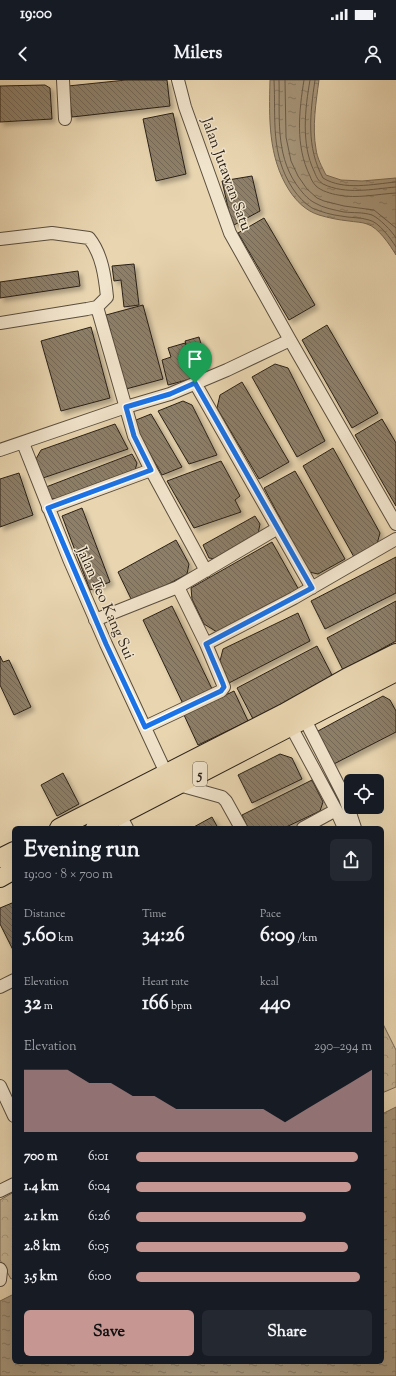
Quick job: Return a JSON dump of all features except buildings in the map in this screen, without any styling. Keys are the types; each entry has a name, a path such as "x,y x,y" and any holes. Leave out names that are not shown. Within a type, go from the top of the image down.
{"highway":[{"name":"5","path":"294,716 346,678 396,653"},
{"name":"5","path":"64,826 173,779 294,716 396,672"},
{"name":"5","path":"103,826 124,821 173,779"},
{"path":"0,858 12,852"},
{"path":"0,878 12,871"}],"street":[{"path":"63,80 65,119"},
{"name":"Jalan Jutawan Satu","path":"178,80 185,107 230,233 396,524"},
{"path":"0,239 52,233 89,238 96,247 105,276 107,298 97,307 0,323"},
{"path":"97,307 134,436 206,571"},
{"path":"0,450 126,407 170,394 227,370 290,340"},
{"path":"195,383 312,588"},
{"name":"Jalan Teo Kang Sui","path":"23,443 48,508 95,620 145,727 173,779"},
{"path":"48,508 151,470"},
{"path":"95,620 178,587 278,528"},
{"path":"206,644 312,588 396,539"},
{"path":"145,727 221,691 224,687 206,644 178,587"},
{"path":"294,716 343,826"},
{"path":"294,716 342,792 354,826"},
{"path":"173,779 222,797 226,801 240,826"},
{"path":"307,826 336,810"},
{"path":"0,987 12,981"},
{"path":"0,1086 12,1112"},
{"path":"0,1191 12,1185"},
{"path":"0,1269 0,1280"}],"green space":[{"path":"384,1026 396,1050 396,1087 384,1092"},
{"path":"12,1193 11,1279 0,1260 0,1200"}],"water":[{"path":"270,80 319,80 314,132 317,156 326,175 341,180 362,181 396,178 396,255 383,237 371,226 363,223 330,218 314,213 298,202 289,190 282,177 273,151 270,123"},
{"path":"396,1107 396,1376 0,1376 0,1301 12,1295 12,1364 384,1364 384,1113"}],"route":[{"path":"195,383 312,588 206,644 223,684 223,689 145,727 106,644 48,508 151,470 134,436 126,407 170,394 195,383"}]}
